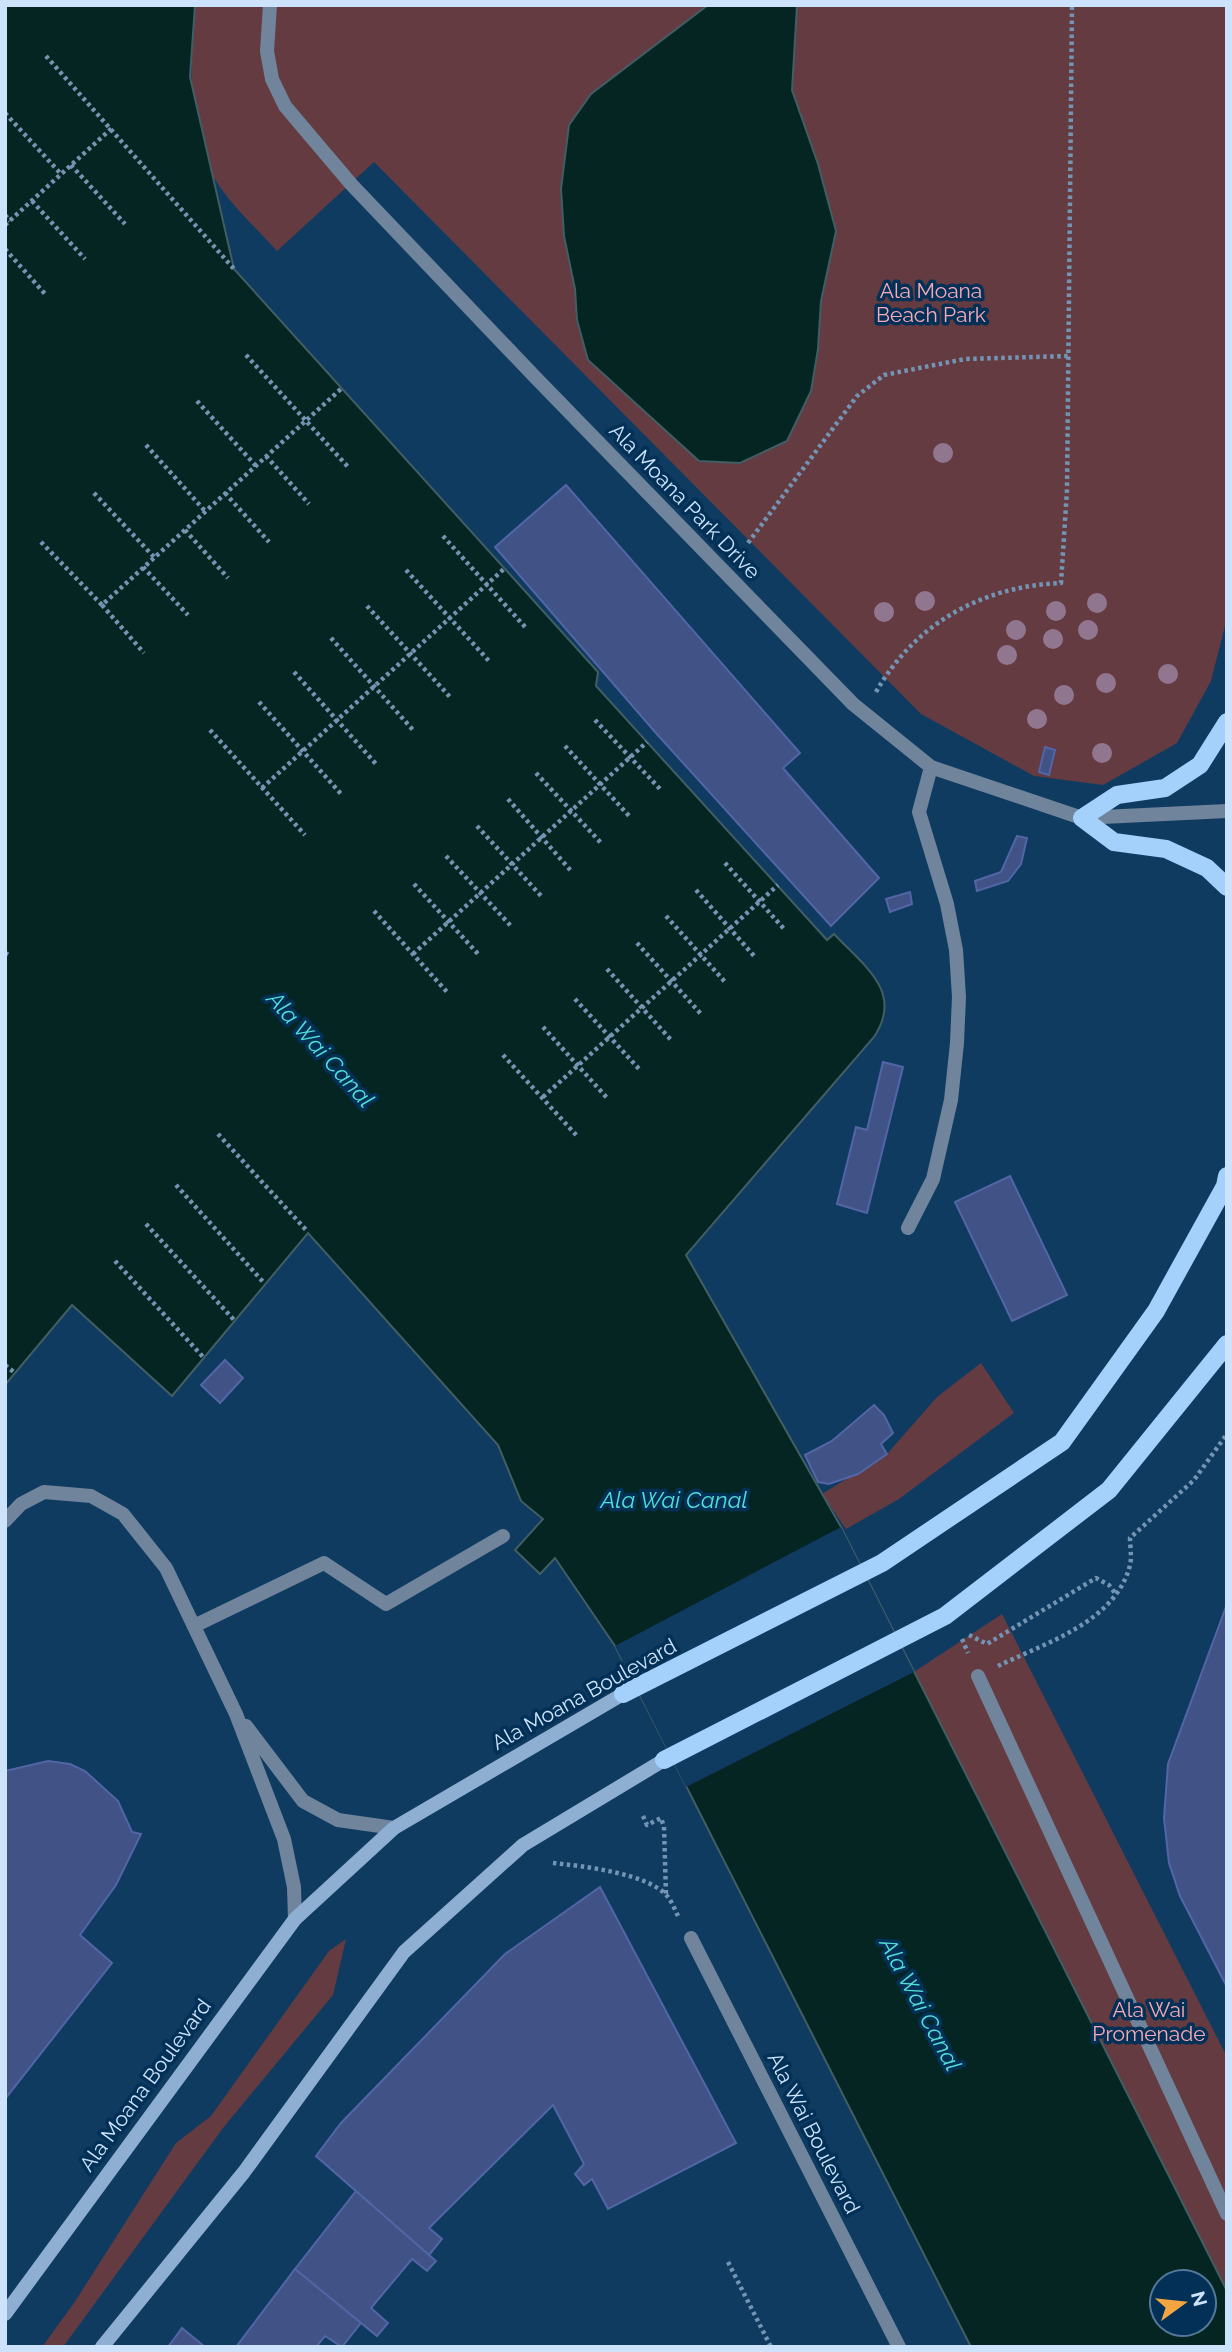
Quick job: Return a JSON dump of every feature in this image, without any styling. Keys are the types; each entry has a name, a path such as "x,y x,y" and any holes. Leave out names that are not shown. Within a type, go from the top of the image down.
{"main road":[{"path":"1227,722 1199,765 1165,788 1117,795 1082,818 1114,842 1166,849 1207,868 1227,887"},
{"name":"Ala Moana Boulevard","path":"5,2314 295,1919 394,1828 623,1694 883,1563 1062,1442 1157,1311 1225,1186 1227,1176"},
{"path":"102,2347 244,2172 404,1952 523,1845 664,1760 945,1616 1109,1490 1227,1344"}],"street":[{"name":"Ala Moana Park Drive","path":"270,5 267,51 272,79 285,106 343,174 535,377 853,704 931,767 1082,818 1227,811"},
{"path":"908,1228 933,1179 951,1100 957,1042 959,997 956,950 947,904 919,812 931,767"},
{"path":"5,1521 20,1504 44,1492 76,1492 123,1514 166,1568 236,1714 284,1839 294,1887 295,1919"},
{"path":"194,1626 324,1563 386,1604 503,1536"},
{"path":"978,1676 1227,2214"},
{"path":"236,1714 303,1801 338,1820 394,1828"},
{"name":"Ala Wai Boulevard","path":"691,1938 899,2347"}],"path":[{"path":"887,673 918,638 954,611 1017,588 1062,583 1067,490 1072,5"},
{"path":"46,56 234,269"},
{"path":"5,113 61,174"},
{"path":"5,225 112,128"},
{"path":"71,165 125,224"},
{"path":"32,201 85,259"},
{"path":"5,215 10,220"},
{"path":"5,249 46,295"},
{"path":"246,355 349,468"},
{"path":"748,543 857,396 884,375 965,359 1068,356"},
{"path":"102,605 342,388"},
{"path":"197,401 256,466"},
{"path":"146,445 205,511"},
{"path":"266,456 309,504"},
{"path":"94,493 154,558"},
{"path":"225,493 269,542"},
{"path":"185,530 228,578"},
{"path":"443,536 526,628"},
{"path":"41,542 144,653"},
{"path":"143,567 188,615"},
{"path":"262,788 505,568"},
{"path":"406,570 489,662"},
{"path":"368,606 450,696"},
{"path":"331,638 413,730"},
{"path":"294,672 376,764"},
{"path":"259,702 342,795"},
{"path":"595,720 661,790"},
{"path":"210,730 305,835"},
{"path":"413,954 648,742"},
{"path":"565,746 631,818"},
{"path":"537,773 602,844"},
{"path":"508,799 572,872"},
{"path":"477,826 542,898"},
{"path":"446,856 511,926"},
{"path":"725,863 785,930"},
{"path":"414,884 479,955"},
{"path":"543,1097 778,885"},
{"path":"696,890 755,957"},
{"path":"374,911 447,992"},
{"path":"666,916 726,984"},
{"path":"637,943 701,1014"},
{"path":"607,969 672,1041"},
{"path":"575,999 640,1070"},
{"path":"543,1027 608,1099"},
{"path":"503,1055 577,1136"},
{"path":"218,1134 308,1232"},
{"path":"176,1185 265,1284"},
{"path":"146,1224 235,1321"},
{"path":"115,1261 204,1359"},
{"path":"5,1365 15,1373"},
{"path":"978,1676 1090,1621 1115,1593 1131,1565 1130,1538 1194,1480 1227,1434"},
{"path":"970,1635 987,1644 1096,1578 1109,1585 1115,1593"},
{"path":"643,1816 647,1825 661,1818 664,1827 666,1895 691,1938"},
{"path":"553,1863 606,1868 666,1895"},
{"path":"728,2262 771,2347"}],"green space":[{"name":"Ala Moana Beach Park","path":"194,5 1227,5 1227,618 1211,681 1177,743 1103,785 1034,776 921,714 374,162 277,251 220,187 208,167 200,145 192,99"},
{"path":"981,1363 1014,1413 899,1499 846,1529 822,1494 887,1454 937,1397"},
{"name":"Ala Wai Promenade","path":"1002,1614 1227,2057 1227,2291 1218,2268 1215,2268 914,1672"},
{"path":"346,1939 333,1995 223,2128 63,2347 42,2347 74,2303 176,2143 211,2116 329,1951"}],"water":[{"name":"Ala Wai Canal","path":"5,5 195,5 190,77 234,269 598,672 596,686 827,940 834,934 857,957 868,969 882,993 885,1006 882,1021 874,1037 686,1255 841,1527 1215,2268 1148,2268 1148,2338 1218,2338 1218,2273 1227,2291 1227,2347 971,2347 615,1646 555,1558 540,1574 515,1550 543,1519 521,1501 498,1445 308,1233 172,1396 72,1305 5,1385"},
{"path":"708,5 797,5 792,90 818,164 836,231 821,301 818,349 811,391 787,441 740,463 699,461 588,360 577,320 575,289 564,236 561,189 569,125 591,94"}],"pier":[{"path":"841,1527 914,1672 686,1787 615,1646"}],"building":[{"path":"566,485 800,753 783,768 879,878 831,926 655,732 495,547"},
{"path":"1045,747 1055,750 1049,775 1039,772"},
{"path":"1017,836 1027,838 1021,864 1008,881 977,891 975,881 1001,872"},
{"path":"910,892 912,904 890,912 886,899"},
{"path":"883,1062 903,1067 867,1213 837,1204 856,1127 867,1130"},
{"path":"1010,1176 1067,1295 1012,1321 955,1202"},
{"path":"225,1360 243,1378 220,1403 201,1385"},
{"path":"874,1405 884,1415 893,1433 881,1444 887,1454 858,1474 829,1484 818,1482 805,1455 832,1441"},
{"path":"1227,1604 1227,1987 1180,1896 1169,1863 1164,1818 1168,1764"},
{"path":"48,1761 70,1764 85,1771 118,1801 132,1832 141,1834 116,1885 80,1935 112,1963 5,2099 5,1771"},
{"path":"600,1887 736,2143 608,2209 592,2179 584,2185 575,2174 584,2164 553,2105 429,2228 442,2239 429,2255 316,2156 341,2123 505,1954"},
{"path":"356,2191 436,2261 427,2271 412,2259 371,2308 388,2323 377,2336 295,2269"},
{"path":"295,2269 361,2323 342,2347 325,2336 316,2347 236,2347"},
{"path":"182,2328 205,2347 168,2347"}]}
